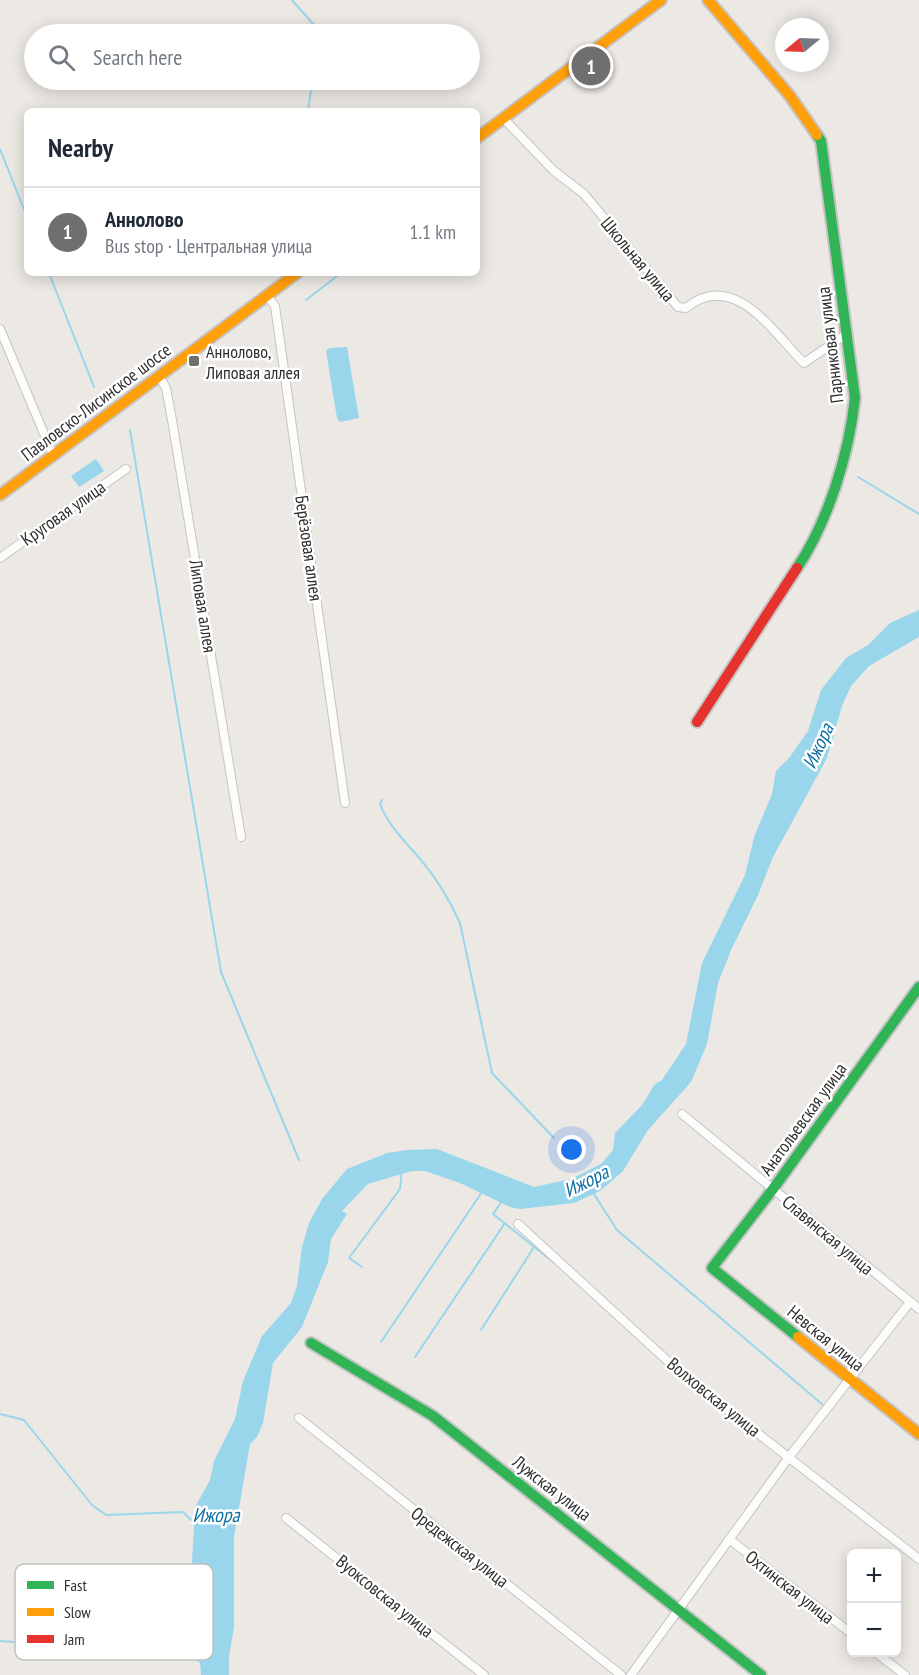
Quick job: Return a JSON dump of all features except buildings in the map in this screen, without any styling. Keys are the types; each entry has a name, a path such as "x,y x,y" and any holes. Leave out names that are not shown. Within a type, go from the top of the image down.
{"street":[{"path":"480,136 661,0"},
{"name":"Парниковая улица","path":"697,722 814,543 841,465 854,412 855,398 821,141 790,96 708,0"},
{"name":"Школьная улица","path":"503,118 554,171 584,194 678,307 686,308 693,302 708,297 737,300 769,323 804,363 845,335"},
{"name":"Павловско-Лисинское шоссе","path":"0,495 293,276"},
{"name":"Берёзовая аллея","path":"267,296 275,306 345,803"},
{"path":"0,329 53,455"},
{"name":"Липовая аллея","path":"159,376 166,388 172,420 242,837"},
{"name":"Круговая улица","path":"0,558 126,470"},
{"name":"Анатольевская улица","path":"712,1268 773,1189 919,987"},
{"name":"Славянская улица","path":"682,1114 919,1309"},
{"name":"Волховская улица","path":"518,1224 683,1374 919,1559"},
{"name":"Невская улица","path":"712,1268 919,1434"},
{"path":"631,1675 789,1457 910,1302"},
{"name":"Лужская улица","path":"311,1343 433,1416 761,1675"},
{"name":"Оредежская улица","path":"299,1418 621,1675"},
{"name":"Вуоксовская улица","path":"286,1518 484,1675"},
{"name":"Охтинская улица","path":"729,1539 847,1630"},
{"path":"880,1657 904,1675"}],"water":[{"path":"347,347 359,418 340,422 337,418 326,351 329,348"},
{"path":"96,459 104,471 79,487 71,476"},
{"name":"Ижора","path":"919,610 919,637 869,666 851,686 842,706 827,758 773,857 758,895 732,948 718,983 707,1044 691,1082 648,1130 623,1171 600,1191 574,1203 520,1209 510,1207 460,1183 425,1171 412,1171 368,1184 342,1211 347,1214 331,1239 328,1262 302,1327 273,1363 263,1423 257,1437 250,1444 234,1537 234,1627 229,1656 229,1675 201,1675 200,1663 197,1660 213,1660 213,1564 192,1564 195,1507 210,1480 214,1461 235,1419 243,1381 262,1336 291,1303 297,1286 302,1247 309,1223 322,1199 347,1169 387,1153 407,1150 437,1149 534,1187 571,1179 601,1164 613,1150 615,1133 642,1105 655,1084 662,1080 686,1044 702,963 745,875 754,837 772,794 776,771 789,758 808,731 821,690 846,658 868,645 890,623"}],"waterway":[{"path":"292,0 313,24"},
{"path":"308,108 311,90"},
{"path":"0,149 24,209"},
{"path":"50,276 94,387"},
{"path":"306,300 337,276"},
{"path":"130,430 221,972 299,1160"},
{"path":"858,477 919,514"},
{"path":"382,800 380,804 388,820 432,875 460,923 492,1073 554,1138"},
{"path":"362,1267 349,1258 400,1189 402,1170"},
{"path":"592,1191 617,1230 822,1404"},
{"path":"381,1342 482,1192"},
{"path":"502,1201 493,1214 566,1272"},
{"path":"415,1357 505,1223"},
{"path":"481,1330 534,1247"},
{"path":"0,1414 24,1420 92,1505 106,1515 183,1512 193,1522"},
{"path":"0,1641 15,1642"}],"traffic: fast":[{"path":"797,568 818,530 835,487 848,442 855,398 821,141 817,135"},
{"path":"798,1337 712,1268 773,1189 919,987"},
{"path":"311,1343 433,1416 761,1675"}],"traffic: slow":[{"path":"480,136 661,0"},
{"path":"708,0 790,96 817,135"},
{"path":"0,495 293,276"},
{"path":"798,1337 919,1434"}],"traffic: jam":[{"path":"697,722 797,568"}],"place":[{"name":"Аннолово","path":"591,66"},
{"name":"Аннолово, Липовая аллея","path":"194,361"}]}
